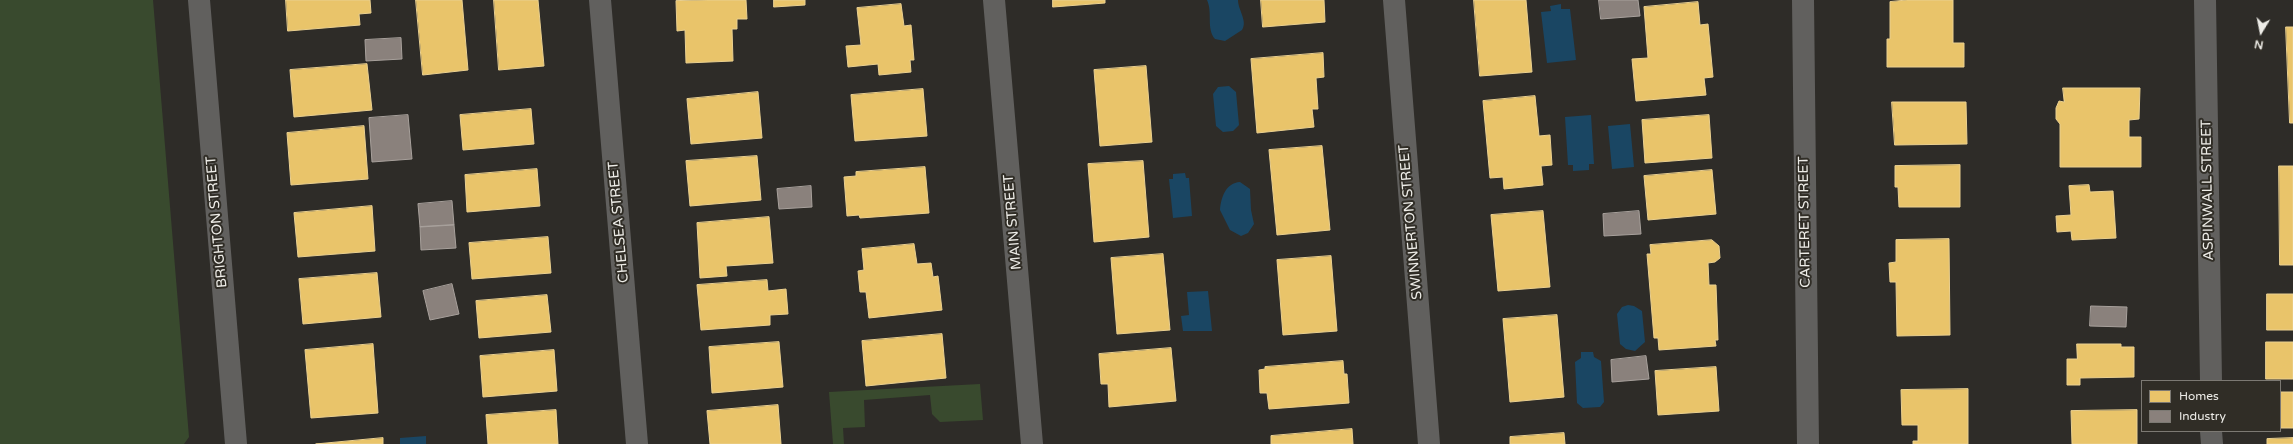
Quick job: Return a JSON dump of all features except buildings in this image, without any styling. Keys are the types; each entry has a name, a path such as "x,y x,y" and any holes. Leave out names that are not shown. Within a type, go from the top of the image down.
{"street":[{"name":"BRIGHTON STREET","path":"199,0 236,444"},
{"name":"CHELSEA STREET","path":"600,0 637,444"},
{"name":"MAIN STREET","path":"994,0 1032,444"},
{"name":"SWINNERTON STREET","path":"1394,0 1429,444"},
{"name":"CARTERET STREET","path":"1803,0 1808,444"},
{"name":"ASPINWALL STREET","path":"2205,0 2211,380"},
{"path":"2212,432 2212,444"}],"green space":[{"path":"0,0 153,0 189,437 184,444 0,444"},
{"path":"980,384 983,420 940,422 932,414 930,395 864,400 865,427 843,428 844,444 833,444 829,392"}],"water":[{"path":"1207,0 1238,0 1244,23 1242,30 1225,41 1215,39 1212,35 1210,10"},
{"path":"1561,4 1561,9 1570,9 1576,60 1547,63 1541,12 1551,11 1550,6"},
{"path":"1229,86 1236,92 1239,125 1233,131 1223,132 1216,126 1213,94 1218,87"},
{"path":"1591,115 1594,164 1589,164 1589,170 1573,171 1573,165 1568,165 1565,117"},
{"path":"1630,124 1634,167 1612,169 1608,126"},
{"path":"1185,173 1186,178 1189,178 1192,216 1173,218 1169,179 1173,179 1173,174"},
{"path":"1240,182 1250,189 1251,210 1254,224 1248,233 1241,236 1230,230 1220,210 1225,192 1231,185"},
{"path":"1208,291 1212,331 1183,331 1181,316 1189,315 1187,292"},
{"path":"1628,305 1634,306 1642,311 1645,342 1635,351 1626,349 1620,344 1617,314 1622,307"},
{"path":"1581,352 1593,352 1594,357 1601,361 1604,402 1600,407 1583,408 1577,403 1575,362 1581,358"},
{"path":"426,436 426,444 400,444 400,438"}]}
